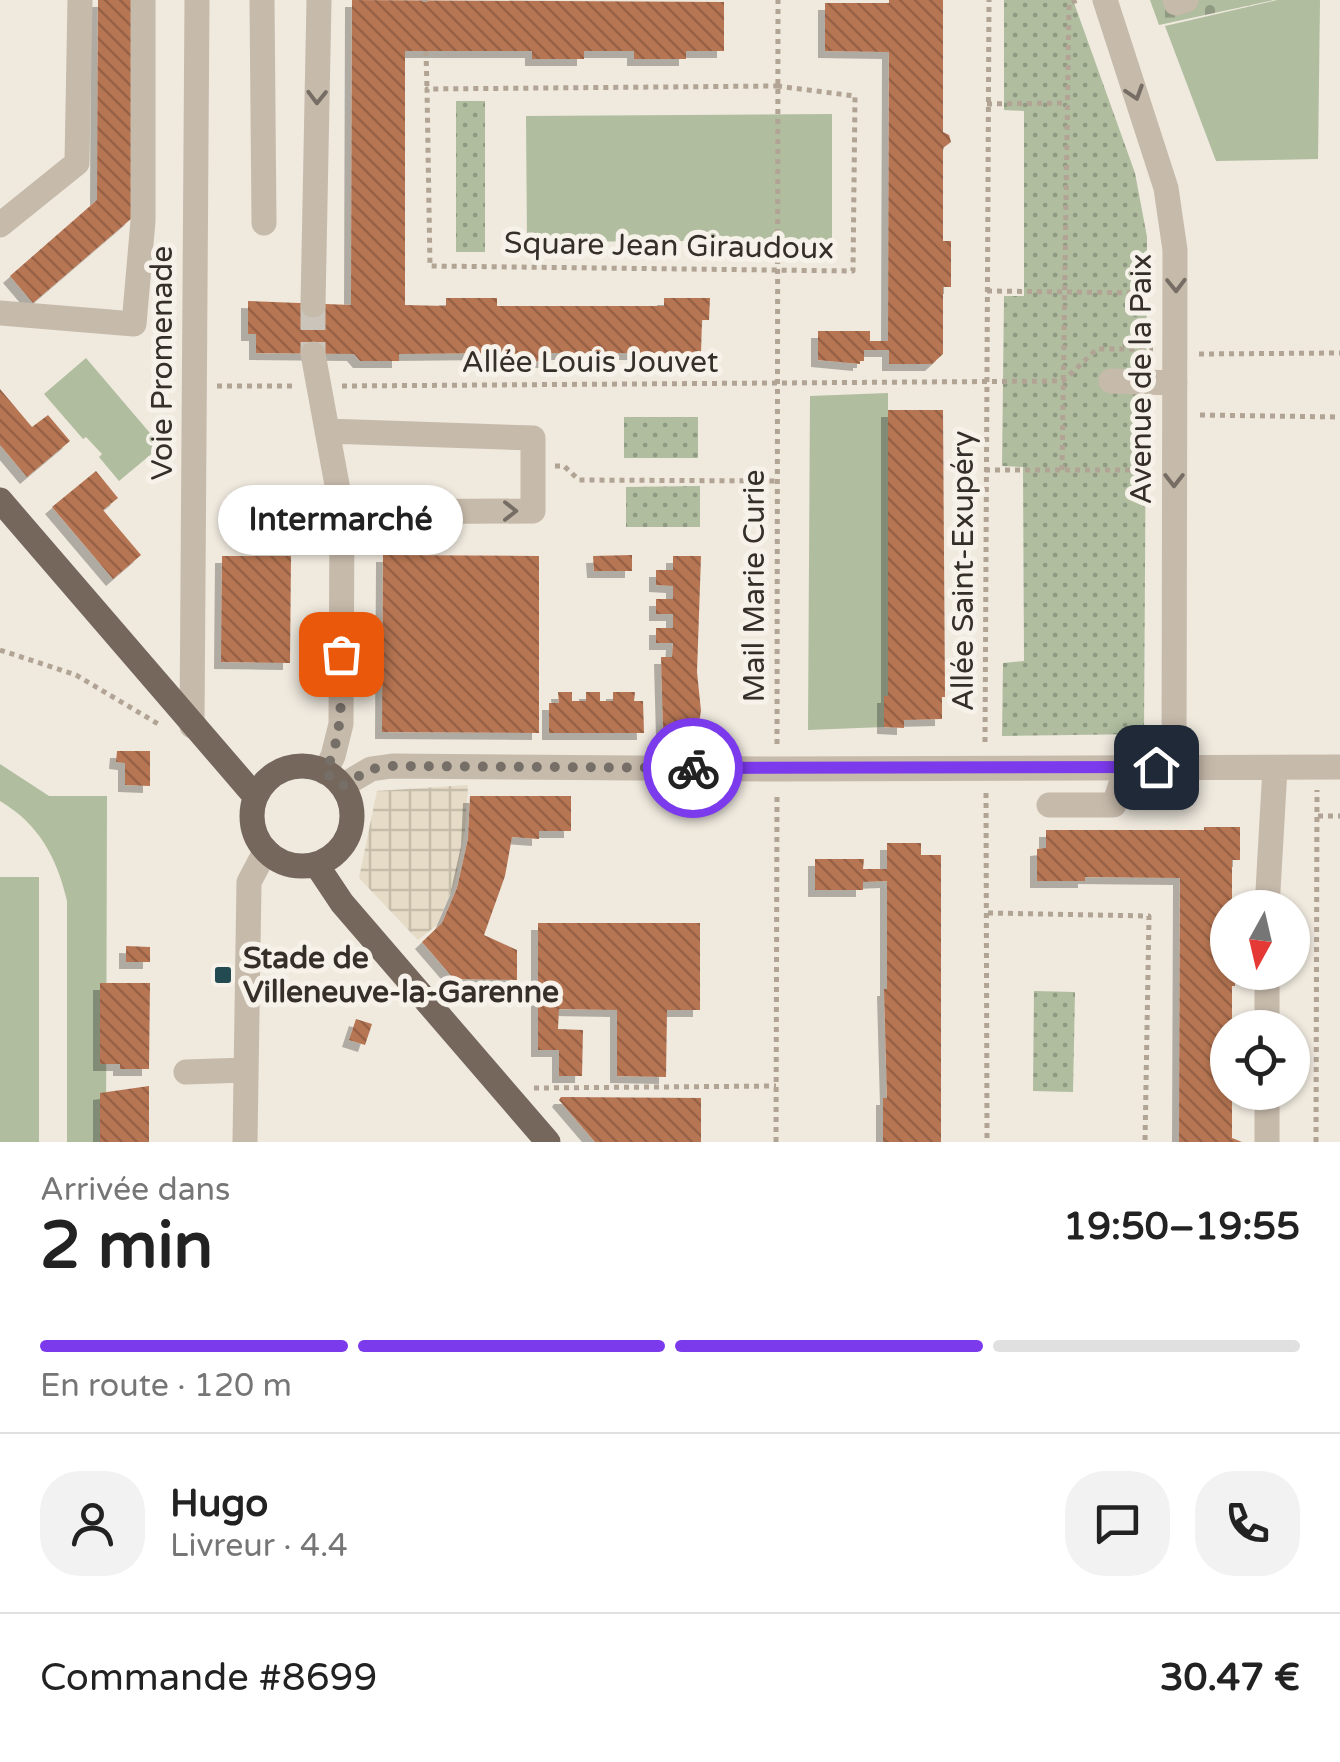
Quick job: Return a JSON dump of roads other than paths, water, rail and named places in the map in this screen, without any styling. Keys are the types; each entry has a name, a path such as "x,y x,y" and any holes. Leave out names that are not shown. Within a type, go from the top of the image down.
{"main road":[{"path":"0,500 255,796"},
{"path":"308,766 334,779 352,812 347,838 329,858 316,864 289,864 266,850 254,829 255,796 265,782 285,769 308,766"},
{"path":"316,864 342,903 548,1142"}],"street":[{"path":"0,226 77,163 80,0"},
{"path":"0,313 134,324 142,220 142,0"},
{"name":"Voie Promenade","path":"194,729 196,0"},
{"path":"262,0 264,222"},
{"path":"313,304 319,0"},
{"name":"Avenue de la Paix","path":"1105,0 1166,188 1175,250 1174,767"},
{"path":"1175,0 1186,0"},
{"path":"313,354 342,512 340,724 333,756 334,779 392,766 1329,767"},
{"path":"1110,381 1175,382"},
{"path":"327,431 533,438 534,511 342,512"},
{"path":"1050,805 1114,806 1126,768"},
{"path":"1268,890 1275,768"},
{"path":"245,1142 250,882 266,850"},
{"path":"186,1072 246,1070"},
{"path":"1267,1110 1267,1142"}],"tunnel":[{"path":"313,305 313,354"}],"place":[{"name":"Intermarché","path":"341,654"},
{"name":"Stade de Villeneuve-la-Garenne","path":"223,975"}]}
